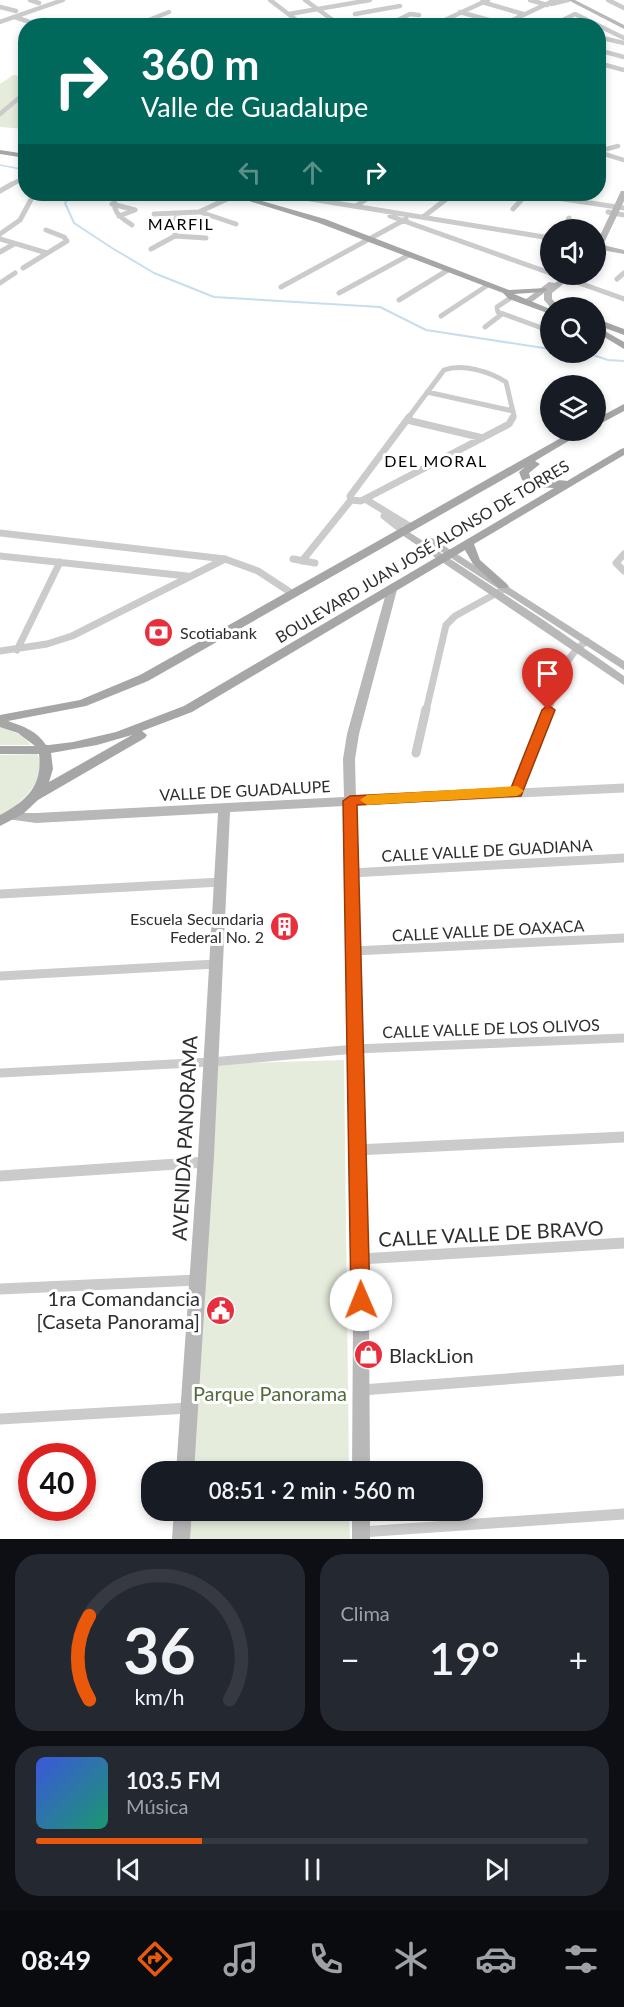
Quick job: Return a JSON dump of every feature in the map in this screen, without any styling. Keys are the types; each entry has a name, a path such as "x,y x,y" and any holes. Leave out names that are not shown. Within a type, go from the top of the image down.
{"main road":[{"path":"0,152 18,155"},
{"path":"256,201 540,303"},
{"path":"509,294 543,290"},
{"path":"529,300 540,306"},
{"path":"606,326 624,332"},
{"path":"606,335 624,346"},
{"path":"606,418 624,407"},
{"path":"606,422 624,418"},
{"name":"BOULEVARD JUAN JOSÉ ALONSO DE TORRES","path":"0,721 64,708 123,688 409,531 564,441"},
{"path":"565,441 526,470 524,475 533,483 551,487 584,470 601,465"},
{"name":"BOULEVARD JUAN JOSÉ ALONSO DE TORRES","path":"0,750 44,750 110,739 188,709 624,451"},
{"path":"470,543 469,550 474,560 502,589"},
{"path":"4,821 33,797 188,709"},
{"path":"0,721 34,736 42,744 47,762 45,779 33,797"}],"street":[{"path":"0,22 15,14 63,0"},
{"path":"270,0 294,18"},
{"path":"305,0 329,18"},
{"path":"289,14 370,0"},
{"path":"393,0 410,14"},
{"path":"447,18 488,0"},
{"path":"530,0 544,5 573,0 624,27"},
{"path":"515,18 555,0"},
{"path":"609,1 624,8"},
{"path":"482,2 523,14"},
{"path":"355,14 400,6"},
{"path":"0,7 24,18"},
{"path":"0,13 9,10"},
{"path":"154,18 169,12"},
{"path":"460,12 479,18"},
{"path":"402,18 410,14 420,15"},
{"path":"567,18 575,14 583,18"},
{"path":"606,30 624,40"},
{"path":"606,37 624,40"},
{"path":"606,52 624,57"},
{"path":"606,65 622,68"},
{"path":"0,114 18,99"},
{"path":"606,149 618,146"},
{"path":"606,154 624,162"},
{"path":"615,209 623,183"},
{"path":"0,191 17,184"},
{"path":"606,228 624,193"},
{"path":"0,234 20,220 30,201"},
{"path":"199,212 220,201"},
{"path":"324,201 540,236"},
{"path":"356,206 364,201"},
{"path":"423,217 444,201"},
{"path":"513,209 520,201"},
{"path":"566,201 615,209 624,214"},
{"path":"112,204 119,216 132,225"},
{"path":"112,204 135,210 119,216"},
{"path":"372,209 540,268"},
{"path":"154,214 199,212 236,224"},
{"path":"175,236 175,220 179,213"},
{"path":"281,287 404,221 411,215"},
{"path":"23,268 67,241 64,237 46,230"},
{"path":"151,249 175,236 206,238"},
{"path":"0,239 47,254"},
{"path":"0,252 14,244"},
{"path":"606,249 624,252"},
{"path":"339,293 409,255"},
{"path":"399,300 448,270"},
{"path":"1,281 15,273"},
{"path":"617,279 624,273"},
{"path":"441,316 488,285"},
{"path":"529,300 549,285"},
{"path":"587,285 624,299"},
{"path":"509,294 498,307 498,312 540,327"},
{"path":"485,327 502,314"},
{"path":"302,561 351,500 351,496 446,368 458,367 504,380 508,384 513,411 512,421 363,500 351,500"},
{"path":"428,392 513,411"},
{"path":"407,420 483,438"},
{"path":"363,500 447,556 624,666"},
{"path":"0,533 225,559 258,572 293,594"},
{"path":"624,554 615,563 624,571"},
{"path":"0,556 188,576"},
{"path":"0,651 17,650 72,636 225,559"},
{"path":"293,559 315,563"},
{"path":"17,650 60,562"},
{"path":"361,1461 362,1390 351,873 351,746 393,586"},
{"path":"502,589 576,648 624,681"},
{"path":"416,753 446,626 455,616 502,589"},
{"path":"516,792 567,661 576,648 587,641"},
{"path":"588,656 598,656 624,672"},
{"name":"VALLE DE GUADALUPE","path":"4,821 224,807 624,788"},
{"name":"AVENIDA PANORAMA","path":"186,1461 206,1162 224,807"},
{"name":"CALLE VALLE DE GUADIANA","path":"351,873 624,858"},
{"path":"0,894 221,882"},
{"name":"CALLE VALLE DE OAXACA","path":"353,951 624,938"},
{"path":"0,976 216,964"},
{"name":"CALLE VALLE DE LOS OLIVOS","path":"0,1073 211,1062 356,1049 624,1038"},
{"path":"356,1150 624,1137"},
{"path":"0,1176 206,1162"},
{"name":"CALLE VALLE DE BRAVO","path":"360,1259 624,1243"},
{"path":"0,1289 198,1280"},
{"path":"362,1390 624,1370"},
{"path":"0,1419 189,1408"},
{"path":"361,1536 624,1514"},
{"path":"181,1539 182,1521"}],"green space":[{"path":"13,75 18,76 18,128 0,127 0,84"},
{"path":"0,726 23,736 31,745 0,745"},
{"path":"37,754 40,772 31,790 16,805 0,816 0,755"},
{"name":"Parque Panorama","path":"344,1060 349,1461 189,1461 214,1064"},
{"path":"185,1521 349,1521 350,1539 184,1539"}],"waterway":[{"path":"0,165 18,168"},
{"path":"67,201 65,203 74,223 112,248 154,273 214,297 380,307 426,330 540,347"},
{"path":"606,359 624,361"}],"slow traffic":[{"path":"367,800 517,791"}],"place":[{"name":"Scotiabank","path":"159,632"},
{"name":"Escuela Secundaria Federal No. 2","path":"285,927"},
{"name":"1ra Comandancia [Caseta Panorama]","path":"221,1310"},
{"name":"BlackLion","path":"368,1355"}],"district":[{"name":"MARFIL","path":"181,223"},
{"name":"DEL MORAL","path":"436,460"}],"route":[{"path":"361,1300 350,801 516,792 548,710"}]}
